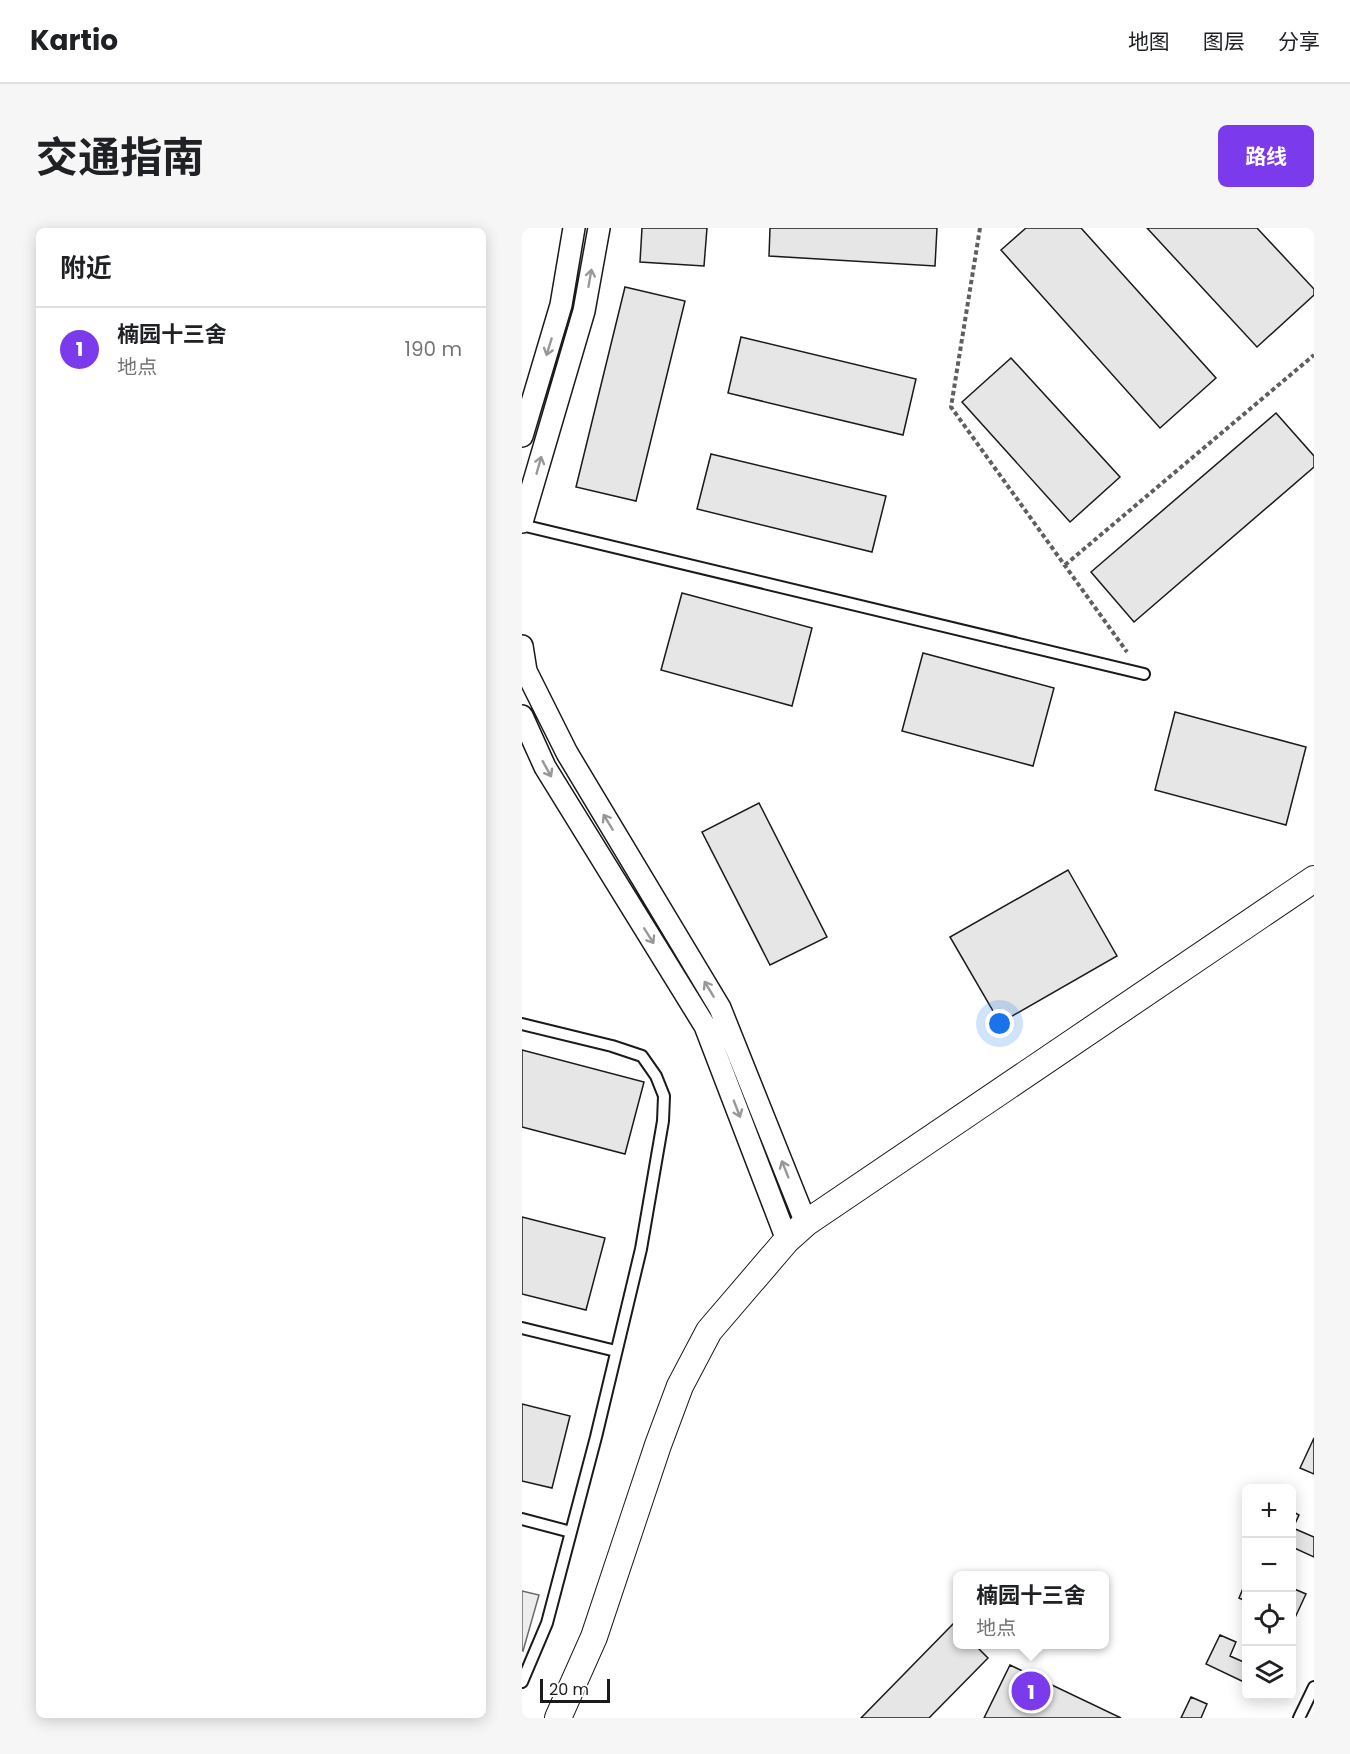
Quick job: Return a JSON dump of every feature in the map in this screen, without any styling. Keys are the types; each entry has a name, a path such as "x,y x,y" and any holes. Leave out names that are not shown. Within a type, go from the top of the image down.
{"street":[{"path":"522,436 561,305 574,228"},
{"path":"522,523 584,311 599,228"},
{"path":"522,646 526,671 567,753 720,1008 806,1223"},
{"path":"522,716 545,767 705,1026 787,1240"},
{"path":"558,1718 594,1637 680,1386 709,1331 787,1240 806,1223 1314,879"}],"lane":[{"path":"522,523 1144,674"},
{"path":"522,1024 612,1046 642,1056 656,1076 664,1096 663,1121 640,1249 616,1351 547,1623 522,1682"},
{"path":"522,1328 616,1351"},
{"path":"522,1519 571,1532"},
{"path":"1299,1718 1314,1688"}],"path":[{"path":"980,228 951,407 1144,674"},
{"path":"1065,565 1314,355"}],"shaded area":[{"path":"522,1591 539,1595 523,1651 522,1650"}],"building":[{"path":"642,228 707,228 704,266 640,262"},
{"path":"770,228 937,228 935,266 769,256"},
{"path":"1026,228 1081,228 1216,378 1160,428 1001,250"},
{"path":"1147,228 1257,228 1314,289 1314,295 1257,347"},
{"path":"625,287 685,301 636,501 576,487"},
{"path":"741,337 916,379 903,435 728,393"},
{"path":"1011,358 1120,477 1070,522 962,402"},
{"path":"1276,413 1314,456 1314,467 1134,622 1091,572"},
{"path":"711,454 886,496 872,552 697,509"},
{"path":"682,593 812,628 792,706 661,670"},
{"path":"923,653 1054,688 1033,766 902,731"},
{"path":"1175,712 1306,747 1286,825 1155,790"},
{"path":"759,803 827,937 770,965 702,832"},
{"path":"1068,870 1117,956 1000,1023 950,937"},
{"path":"522,1050 644,1082 625,1154 522,1127"},
{"path":"522,1217 605,1238 586,1310 522,1294"},
{"path":"522,1404 570,1416 552,1488 522,1481"},
{"path":"1314,1438 1314,1474 1300,1468"},
{"path":"1296,1529 1314,1537 1314,1557 1296,1549"},
{"path":"1296,1590 1306,1594 1296,1616"},
{"path":"953,1624 953,1649 979,1649 988,1658 929,1718 861,1718"},
{"path":"1220,1635 1236,1642 1230,1656 1242,1661 1242,1681 1206,1664"},
{"path":"1010,1665 1121,1718 984,1718"},
{"path":"1191,1697 1207,1704 1201,1718 1181,1718"}],"place":[{"name":"楠园十三舍","path":"1031,1691"}]}
